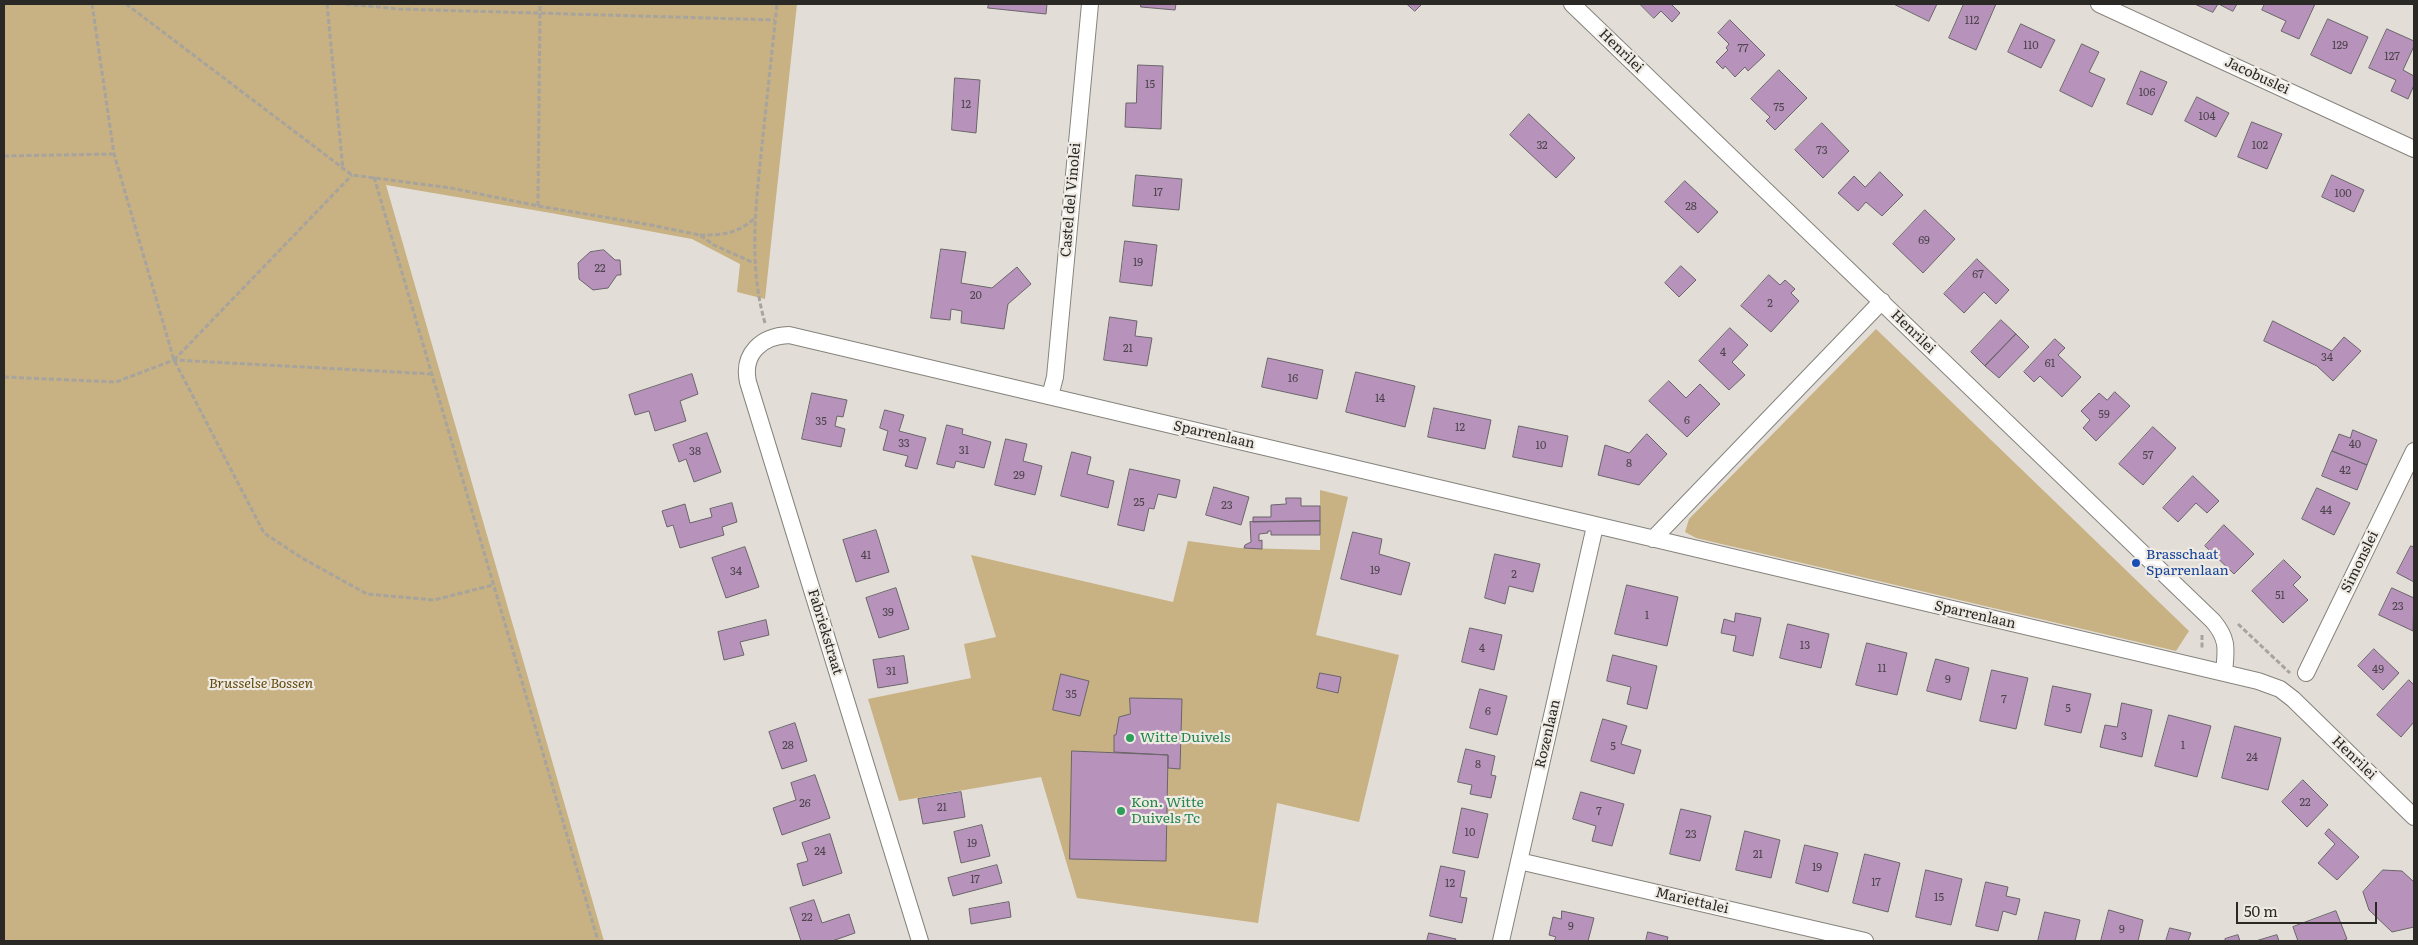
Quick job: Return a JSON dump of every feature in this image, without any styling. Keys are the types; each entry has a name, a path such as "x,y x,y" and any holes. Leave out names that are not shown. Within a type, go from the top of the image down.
{"street":[{"name":"Castel del Vinolei","path":"1050,396 1055,378 1090,4"},
{"name":"Henrilei","path":"1572,4 2213,621 2223,633 2226,641 2224,674"},
{"name":"Jacobuslei","path":"2099,4 2414,149"},
{"path":"1653,539 1882,301"},
{"name":"Sparrenlaan","path":"776,335 789,335 2258,681 2280,689 2293,700"},
{"name":"Fabriekstraat","path":"776,335 762,341 749,356 746,373 748,382 920,941"},
{"name":"Simonslei","path":"2306,673 2414,452"},
{"name":"Rozenlaan","path":"1501,941 1595,526"},
{"name":"Henrilei","path":"2293,700 2414,817"},
{"name":"Mariettalei","path":"1519,860 1865,941"}],"path":[{"path":"92,4 114,154 174,360 264,533 302,558 367,594 434,600 493,585"},
{"path":"126,4 352,175 451,188 538,206 700,235 725,235 740,230 754,219"},
{"path":"327,4 343,170"},
{"path":"346,4 398,9 775,20"},
{"path":"538,206 540,4"},
{"path":"776,335 765,323 758,298 754,262 754,219 777,4"},
{"path":"4,156 114,154"},
{"path":"174,360 352,175"},
{"path":"374,177 598,941"},
{"path":"700,235 714,245 754,262"},
{"path":"4,377 116,382 174,360 433,374"}],"green space":[{"name":"Brusselse Bossen","path":"4,4 797,4 765,299 737,292 740,264 692,239 386,185 604,941 4,941"},
{"path":"1876,329 2189,631 2176,651 1696,538 1685,532 1689,519"},
{"name":"Witte Duivels","path":"1320,490 1348,497 1316,635 1399,655 1359,822 1277,803 1258,923 1077,898 1041,777 899,801 868,699 971,678 964,644 996,637 971,555 1173,602 1188,541 1240,548 1320,550"}],"building":[{"path":"989,4 1047,4 1046,14 988,8"},
{"path":"1141,4 1176,4 1175,10 1141,7"},
{"path":"1407,4 1422,4 1415,11"},
{"path":"1640,4 1671,4 1680,13 1672,22 1661,11 1654,18"},
{"path":"1894,4 1937,4 1929,21"},
{"path":"1964,4 1996,4 1976,50 1949,38"},
{"path":"2195,4 2218,4 2213,12"},
{"path":"2219,4 2237,4 2233,11"},
{"path":"2265,4 2315,4 2299,39 2281,31 2286,21 2262,10"},
{"path":"2328,19 2368,37 2351,74 2311,55"},
{"path":"1730,20 1765,55 1748,71 1745,67 1735,77 1725,66 1723,69 1716,62 1728,50 1726,48 1729,44 1718,33"},
{"path":"2021,24 2055,40 2041,68 2008,52"},
{"path":"2387,29 2414,41 2414,46 2403,70 2414,76 2414,85 2408,99 2391,91 2396,80 2369,68"},
{"path":"2082,44 2099,52 2089,72 2105,79 2092,107 2060,91"},
{"path":"1138,65 1163,66 1161,129 1125,127 1126,103 1136,103"},
{"path":"1779,70 1807,98 1775,130 1766,121 1770,117 1751,99"},
{"path":"2141,71 2167,82 2152,115 2127,104"},
{"path":"955,78 980,80 976,133 952,130"},
{"path":"2197,97 2229,113 2216,137 2185,121"},
{"path":"1529,114 1575,158 1556,178 1510,135"},
{"path":"2252,122 2282,134 2267,169 2238,157"},
{"path":"1822,123 1849,151 1823,178 1795,150"},
{"path":"1880,172 1903,195 1882,216 1866,202 1858,211 1838,193 1854,176 1865,187"},
{"path":"1136,175 1182,179 1179,210 1133,206"},
{"path":"2332,175 2364,190 2354,212 2322,197"},
{"path":"1685,181 1718,212 1698,233 1665,202"},
{"path":"1925,210 1955,239 1923,273 1893,244"},
{"path":"1125,241 1157,245 1152,286 1120,282"},
{"path":"941,249 966,252 961,283 992,288 1017,267 1031,284 1008,304 1004,329 961,323 962,311 951,309 950,320 931,318"},
{"path":"604,250 615,260 620,260 621,275 617,275 608,288 593,290 579,279 578,263 590,252"},
{"path":"1977,259 2009,290 1996,304 1984,292 1964,313 1944,294"},
{"path":"1681,266 1696,280 1679,297 1665,283"},
{"path":"1769,275 1780,285 1785,280 1795,289 1791,293 1799,301 1771,332 1741,306"},
{"path":"1110,317 1137,321 1135,336 1152,338 1147,366 1104,360"},
{"path":"2001,320 2016,334 1985,366 1971,352"},
{"path":"2273,321 2332,351 2344,337 2361,351 2333,381 2317,366 2264,341"},
{"path":"1730,328 1748,345 1732,362 1745,375 1729,390 1699,361"},
{"path":"2016,334 2029,347 1999,378 1985,366"},
{"path":"2055,339 2065,348 2058,355 2081,377 2062,397 2040,376 2034,382 2024,372"},
{"path":"1268,358 1323,370 1317,399 1262,387"},
{"path":"1356,372 1415,386 1405,427 1346,412"},
{"path":"692,374 698,394 680,401 686,421 655,431 649,411 635,415 629,395"},
{"path":"1669,381 1686,398 1700,384 1720,404 1687,437 1649,401"},
{"path":"2115,392 2130,406 2096,441 2083,428 2090,420 2081,411 2099,393 2107,400"},
{"path":"812,393 847,400 843,417 837,416 835,426 845,429 841,447 802,439"},
{"path":"1434,408 1491,420 1485,449 1428,437"},
{"path":"885,410 904,415 899,431 926,438 917,469 905,466 908,456 883,450 888,431 880,428"},
{"path":"947,425 963,429 962,434 991,442 984,468 956,461 954,468 937,464"},
{"path":"1519,426 1568,436 1562,467 1513,457"},
{"path":"2153,427 2176,448 2143,485 2119,464"},
{"path":"2353,430 2377,440 2367,465 2332,451 2339,434 2350,438"},
{"path":"707,433 721,472 694,482 686,459 679,462 673,445"},
{"path":"1647,434 1667,454 1639,485 1598,475 1605,445 1629,453"},
{"path":"1006,439 1027,444 1023,461 1042,466 1035,495 995,485"},
{"path":"2332,451 2367,465 2357,490 2322,476"},
{"path":"1072,452 1091,457 1087,474 1114,481 1108,508 1061,496"},
{"path":"1130,469 1180,480 1176,498 1158,494 1154,509 1149,508 1144,531 1118,525"},
{"path":"2193,476 2219,501 2207,513 2196,503 2178,522 2163,508"},
{"path":"1214,487 1249,497 1241,525 1206,515"},
{"path":"2317,488 2350,503 2334,535 2302,519"},
{"path":"1286,498 1301,498 1301,506 1320,506 1320,521 1253,522 1253,517 1271,517 1271,505 1286,504"},
{"path":"732,503 737,522 722,527 724,535 680,548 673,525 667,527 662,511 685,504 690,523 712,517 710,509"},
{"path":"1320,521 1320,535 1271,535 1271,531 1268,531 1268,533 1259,534 1259,541 1262,540 1262,549 1244,548 1245,545 1251,542 1250,522"},
{"path":"2224,525 2254,554 2234,574 2205,546"},
{"path":"876,530 889,572 856,582 843,540"},
{"path":"1353,532 1382,539 1379,554 1410,563 1401,595 1341,579"},
{"path":"2411,546 2414,547 2414,582 2397,573"},
{"path":"745,547 759,587 726,598 712,558"},
{"path":"1495,554 1540,564 1533,592 1509,586 1505,604 1485,598"},
{"path":"2284,560 2301,577 2293,585 2308,600 2283,623 2252,591"},
{"path":"1627,585 1678,597 1667,646 1615,634"},
{"path":"896,588 909,629 879,638 866,598"},
{"path":"2392,588 2414,598 2413,631 2379,615"},
{"path":"1736,613 1761,618 1753,656 1733,651 1736,636 1721,633 1724,619 1734,622"},
{"path":"766,620 769,635 740,642 744,655 724,660 718,632"},
{"path":"1788,624 1829,634 1821,668 1780,658"},
{"path":"1470,628 1502,635 1494,670 1462,662"},
{"path":"1867,643 1907,653 1897,695 1856,685"},
{"path":"2374,649 2399,673 2383,690 2358,666"},
{"path":"1613,655 1657,666 1647,709 1627,704 1631,687 1607,681"},
{"path":"904,656 908,683 878,688 873,660"},
{"path":"1936,659 1969,668 1961,700 1927,691"},
{"path":"1992,670 2028,678 2016,729 1980,721"},
{"path":"1320,673 1341,677 1338,693 1317,688"},
{"path":"1061,674 1089,681 1080,716 1053,710"},
{"path":"2409,680 2414,685 2414,722 2401,737 2377,715"},
{"path":"2053,686 2091,694 2081,733 2045,725"},
{"path":"1480,689 1507,696 1497,735 1470,728"},
{"path":"1130,698 1182,699 1180,769 1168,768 1168,755 1114,752 1114,735 1116,735 1119,717 1130,714"},
{"path":"2122,703 2152,710 2142,757 2100,747 2105,725 2117,727"},
{"path":"2169,715 2211,726 2197,777 2155,766"},
{"path":"1603,719 1627,726 1621,744 1641,750 1634,774 1591,761"},
{"path":"795,723 807,761 782,769 769,732"},
{"path":"2235,726 2281,738 2268,790 2222,778"},
{"path":"1466,749 1495,756 1491,775 1496,776 1491,798 1470,794 1472,785 1458,782"},
{"path":"1072,751 1168,755 1166,861 1070,859"},
{"path":"815,775 830,818 782,835 773,808 796,800 791,783"},
{"path":"2303,780 2328,805 2307,827 2282,802"},
{"path":"961,792 965,817 923,824 918,799"},
{"path":"1581,792 1624,804 1612,846 1592,841 1596,826 1573,819"},
{"path":"1462,808 1488,814 1478,858 1453,853"},
{"path":"1681,809 1711,816 1700,861 1670,854"},
{"path":"982,825 990,856 961,863 954,832"},
{"path":"2329,829 2359,857 2337,880 2318,863 2335,844 2325,834"},
{"path":"1745,831 1780,840 1771,878 1736,870"},
{"path":"830,834 842,873 803,886 797,864 808,861 802,843"},
{"path":"1805,845 1838,853 1828,892 1796,883"},
{"path":"1865,854 1900,863 1888,912 1853,903"},
{"path":"997,865 1002,883 953,896 948,878"},
{"path":"1441,866 1465,871 1460,897 1467,898 1462,923 1430,916"},
{"path":"1926,870 1962,879 1951,925 1916,917"},
{"path":"2383,870 2402,871 2414,882 2414,927 2392,932 2369,910 2363,892"},
{"path":"1986,882 2008,887 2006,896 2020,899 2016,915 2003,911 1998,931 1976,926"},
{"path":"814,900 822,923 849,914 855,933 832,941 801,941 790,908"},
{"path":"1009,902 1011,917 971,924 969,909"},
{"path":"2109,910 2143,920 2138,941 2101,941"},
{"path":"1562,911 1594,918 1588,941 1554,941 1556,937 1549,935 1553,917 1561,919"},
{"path":"2336,911 2347,939 2342,941 2298,941 2293,927"},
{"path":"2045,912 2080,920 2075,941 2038,941"},
{"path":"2170,928 2191,933 2188,941 2166,941"},
{"path":"1648,932 1668,937 1667,941 1646,941"},
{"path":"1429,933 1456,939 1455,941 1427,941"},
{"path":"2238,935 2240,941 2225,941 2225,939"},
{"path":"2277,935 2279,941 2256,941"}],"place":[{"name":"Brasschaat Sparrenlaan","path":"2136,563"},
{"name":"Witte Duivels","path":"1130,738"},
{"name":"Kon. Witte Duivels Tc","path":"1121,811"}]}
